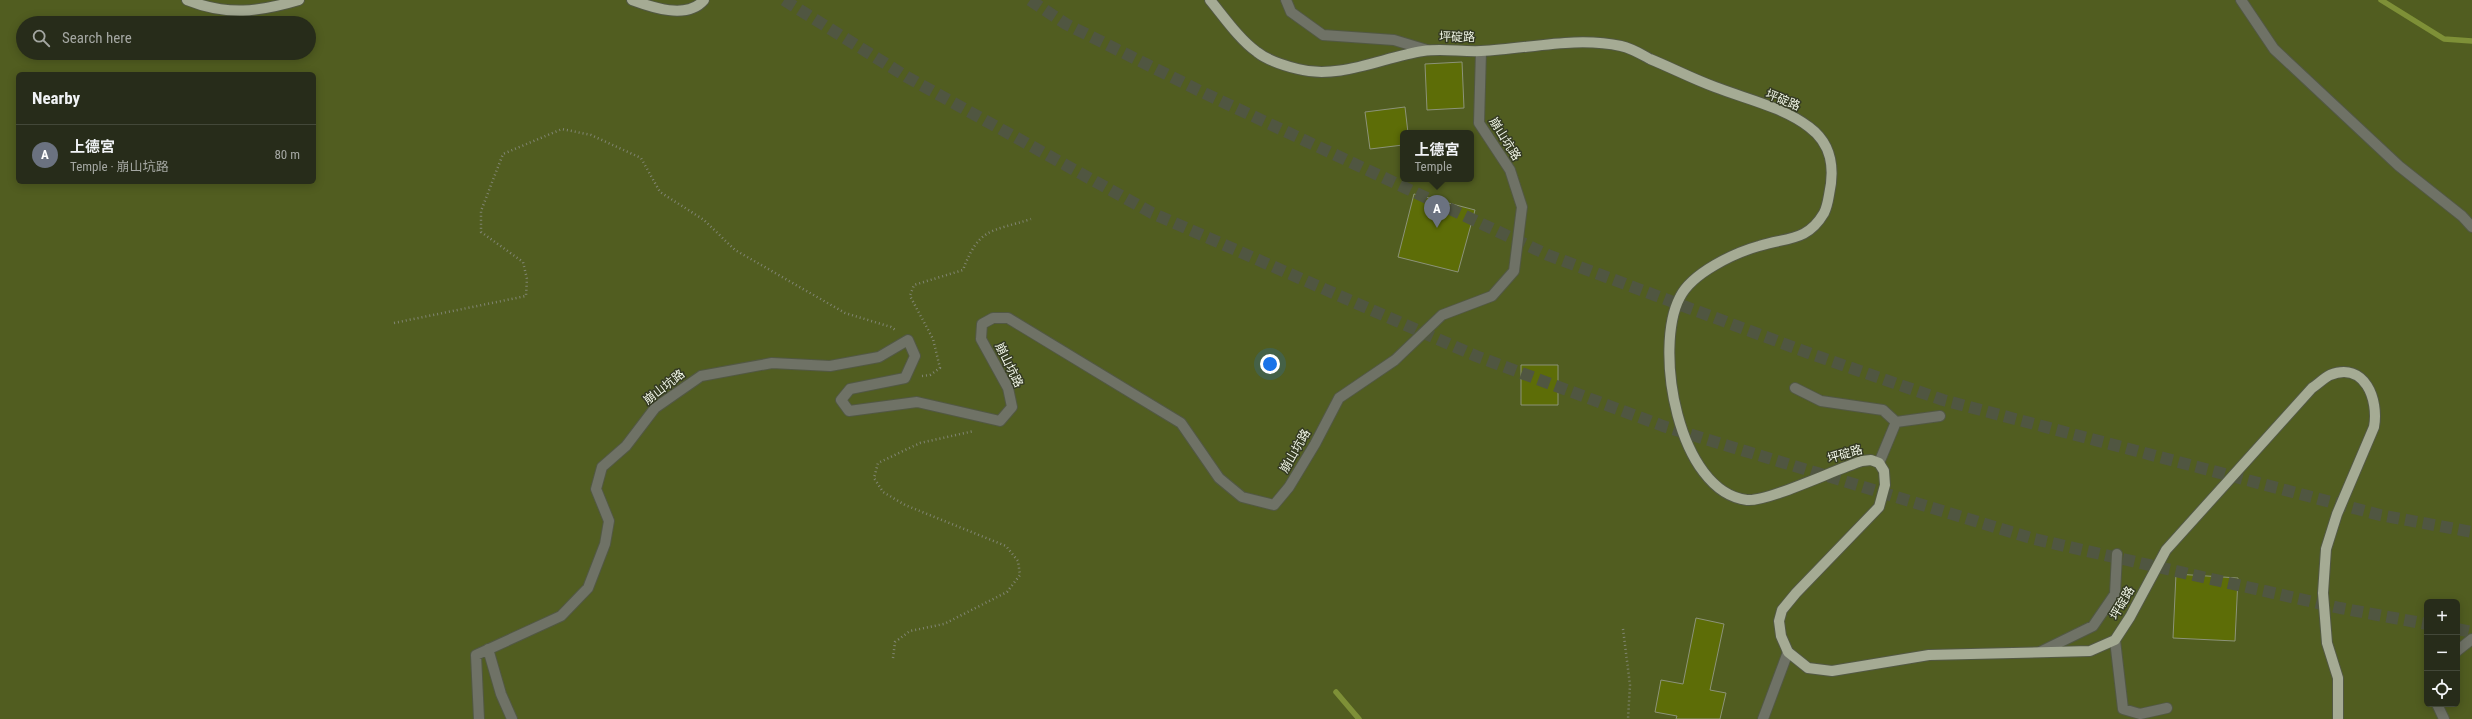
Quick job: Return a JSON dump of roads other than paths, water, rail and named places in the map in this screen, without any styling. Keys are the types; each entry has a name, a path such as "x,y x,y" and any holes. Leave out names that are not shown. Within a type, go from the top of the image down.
{"main road":[{"path":"187,0 235,12 271,8 299,0"},
{"path":"632,0 658,10 683,10 704,0"},
{"name":"坪碇路","path":"1210,0 1258,54 1299,69 1328,73 1427,50 1481,51 1586,41 1624,47 1706,84 1796,117 1821,136 1831,157 1834,174 1826,209 1817,224 1802,237 1757,246 1704,271 1690,283 1680,295 1674,310 1668,348 1672,383 1685,440 1691,454 1717,488 1728,494 1749,500 1776,494 1855,463 1871,460 1879,463 1884,471 1885,485 1879,507 1782,610 1779,621 1781,636 1788,652 1808,668 1832,671 1929,655 2090,651 2115,640 2130,617 2166,550 2312,388 2330,376 2339,373 2357,376 2365,381 2372,391 2376,417 2374,427 2337,514 2326,549 2323,593 2327,643 2338,678 2338,719"}],"street":[{"path":"1286,0 1291,12 1323,35 1394,40 1427,50"},
{"path":"2241,0 2274,49 2399,166 2462,216 2472,227"},
{"name":"崩山坑路","path":"479,719 476,655 561,616 588,588 605,544 609,521 596,489 602,467 626,446 655,408 701,376 772,363 837,365 878,357 908,340 915,356 905,378 850,389 841,400 849,411 916,402 1000,421 1012,407 1010,394 981,339 982,324 993,318 1008,318 1181,423 1219,478 1242,497 1274,505 1289,487 1339,398 1395,360 1442,315 1492,296 1514,271 1522,207 1510,170 1479,123 1481,51"},
{"path":"1795,388 1821,401 1883,410 1896,422"},
{"path":"1896,422 1940,416"},
{"path":"1879,463 1896,422"},
{"path":"2040,652 2093,626 2115,594 2117,554"},
{"path":"2460,649 2472,639"},
{"path":"2115,640 2123,709 2140,714 2167,708"},
{"path":"488,649 501,694 512,719"},
{"path":"1763,719 1788,652"},
{"path":"2438,707 2444,719"}],"waterway":[{"path":"2381,0 2444,39 2472,41"},
{"path":"1336,692 1359,719"}],"tunnel":[{"path":"784,0 907,77 1152,213 1476,356 1663,426 2034,539 2340,608 2424,623"},
{"path":"1030,0 1066,24 1204,93 1548,255 1814,355 1943,400 2380,515 2472,532"},
{"path":"2460,630 2472,632"}],"place":[{"name":"上德宮","path":"1437,228"}]}
